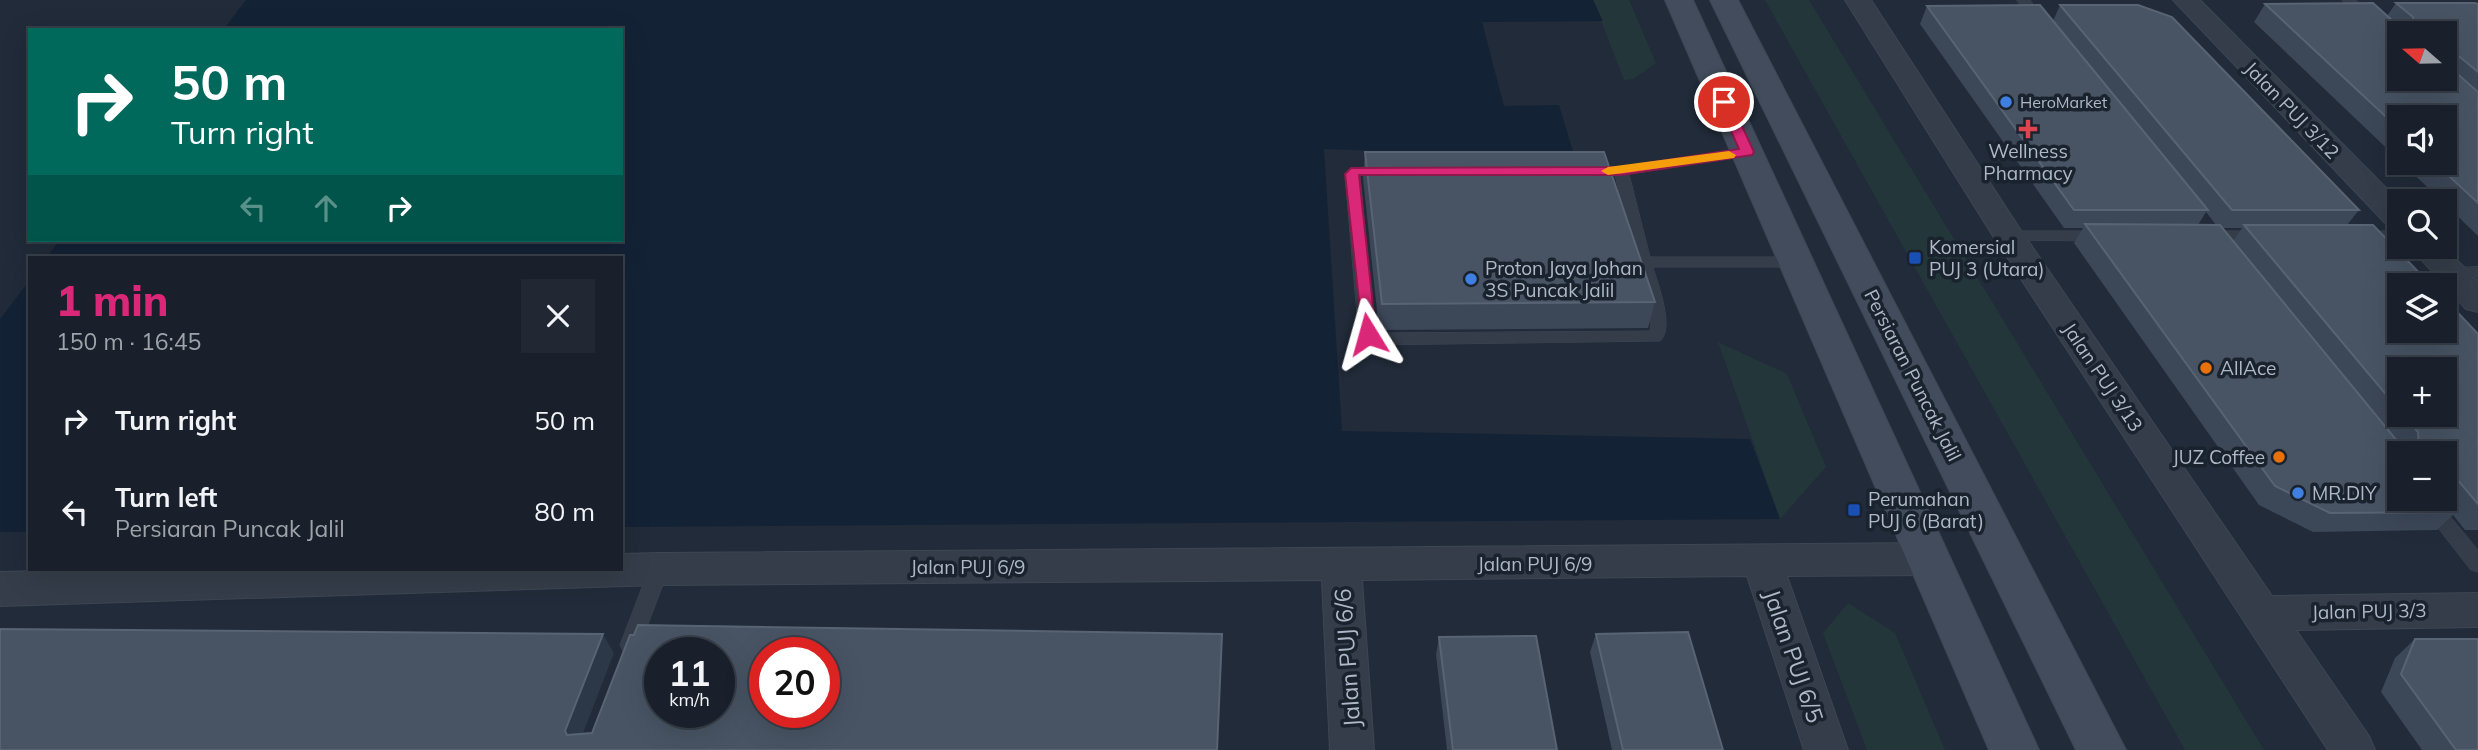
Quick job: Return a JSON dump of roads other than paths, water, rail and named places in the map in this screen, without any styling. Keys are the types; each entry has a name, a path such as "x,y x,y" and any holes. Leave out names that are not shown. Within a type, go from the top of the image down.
{"main road":[{"path":"1679,0 2014,750"},
{"name":"Persiaran Puncak Jalil","path":"1724,0 2101,750"}],"street":[{"name":"Jalan PUJ 3/13","path":"1858,0 2009,236 2353,750"},
{"name":"Jalan PUJ 3/12","path":"2186,0 2387,207"},
{"path":"2444,259 2465,273 2478,301"},
{"name":"Jalan PUJ 6/9","path":"623,570 1927,559"},
{"name":"Jalan PUJ 6/5","path":"1762,562 1826,750"},
{"name":"Jalan PUJ 6/6","path":"1341,566 1352,750"},
{"name":"Jalan PUJ 6/9","path":"5,588 590,571"},
{"name":"Jalan PUJ 3/3","path":"2261,612 2478,610"}],"lane":[{"path":"2023,0 2049,32"},
{"path":"2348,0 2387,34"},
{"path":"1567,171 1621,171 1747,152"},
{"path":"1406,170 1366,170 1352,174 1366,327 1372,339 1654,337 1658,334 1659,324 1621,171"},
{"path":"2185,236 2208,230 2279,236"},
{"path":"2208,230 2230,257"},
{"path":"2009,236 2118,236"},
{"path":"2346,236 2387,236"},
{"path":"1642,262 1796,262"},
{"path":"2436,511 2478,564"},
{"path":"625,659 659,569"}],"water":[{"path":"246,0 1593,0 1603,21 1482,22 1504,106 1559,105 1575,158 1324,149 1342,431 1750,439 1780,519 623,527 623,256 48,256 58,242 623,242 623,28 225,28"},
{"path":"28,283 28,532 0,532 0,319"}],"place":[{"name":"HeroMarket","path":"2006,102"},
{"name":"Wellness Pharmacy","path":"2028,129"},
{"name":"Komersial PUJ 3 (Utara)","path":"1915,258"},
{"name":"Proton Jaya Johan 3S Puncak Jalil","path":"1471,279"},
{"name":"AllAce","path":"2206,368"},
{"name":"JUZ Coffee","path":"2279,457"},
{"name":"MR.DIY","path":"2298,493"},
{"name":"Perumahan PUJ 6 (Barat)","path":"1854,510"}]}
